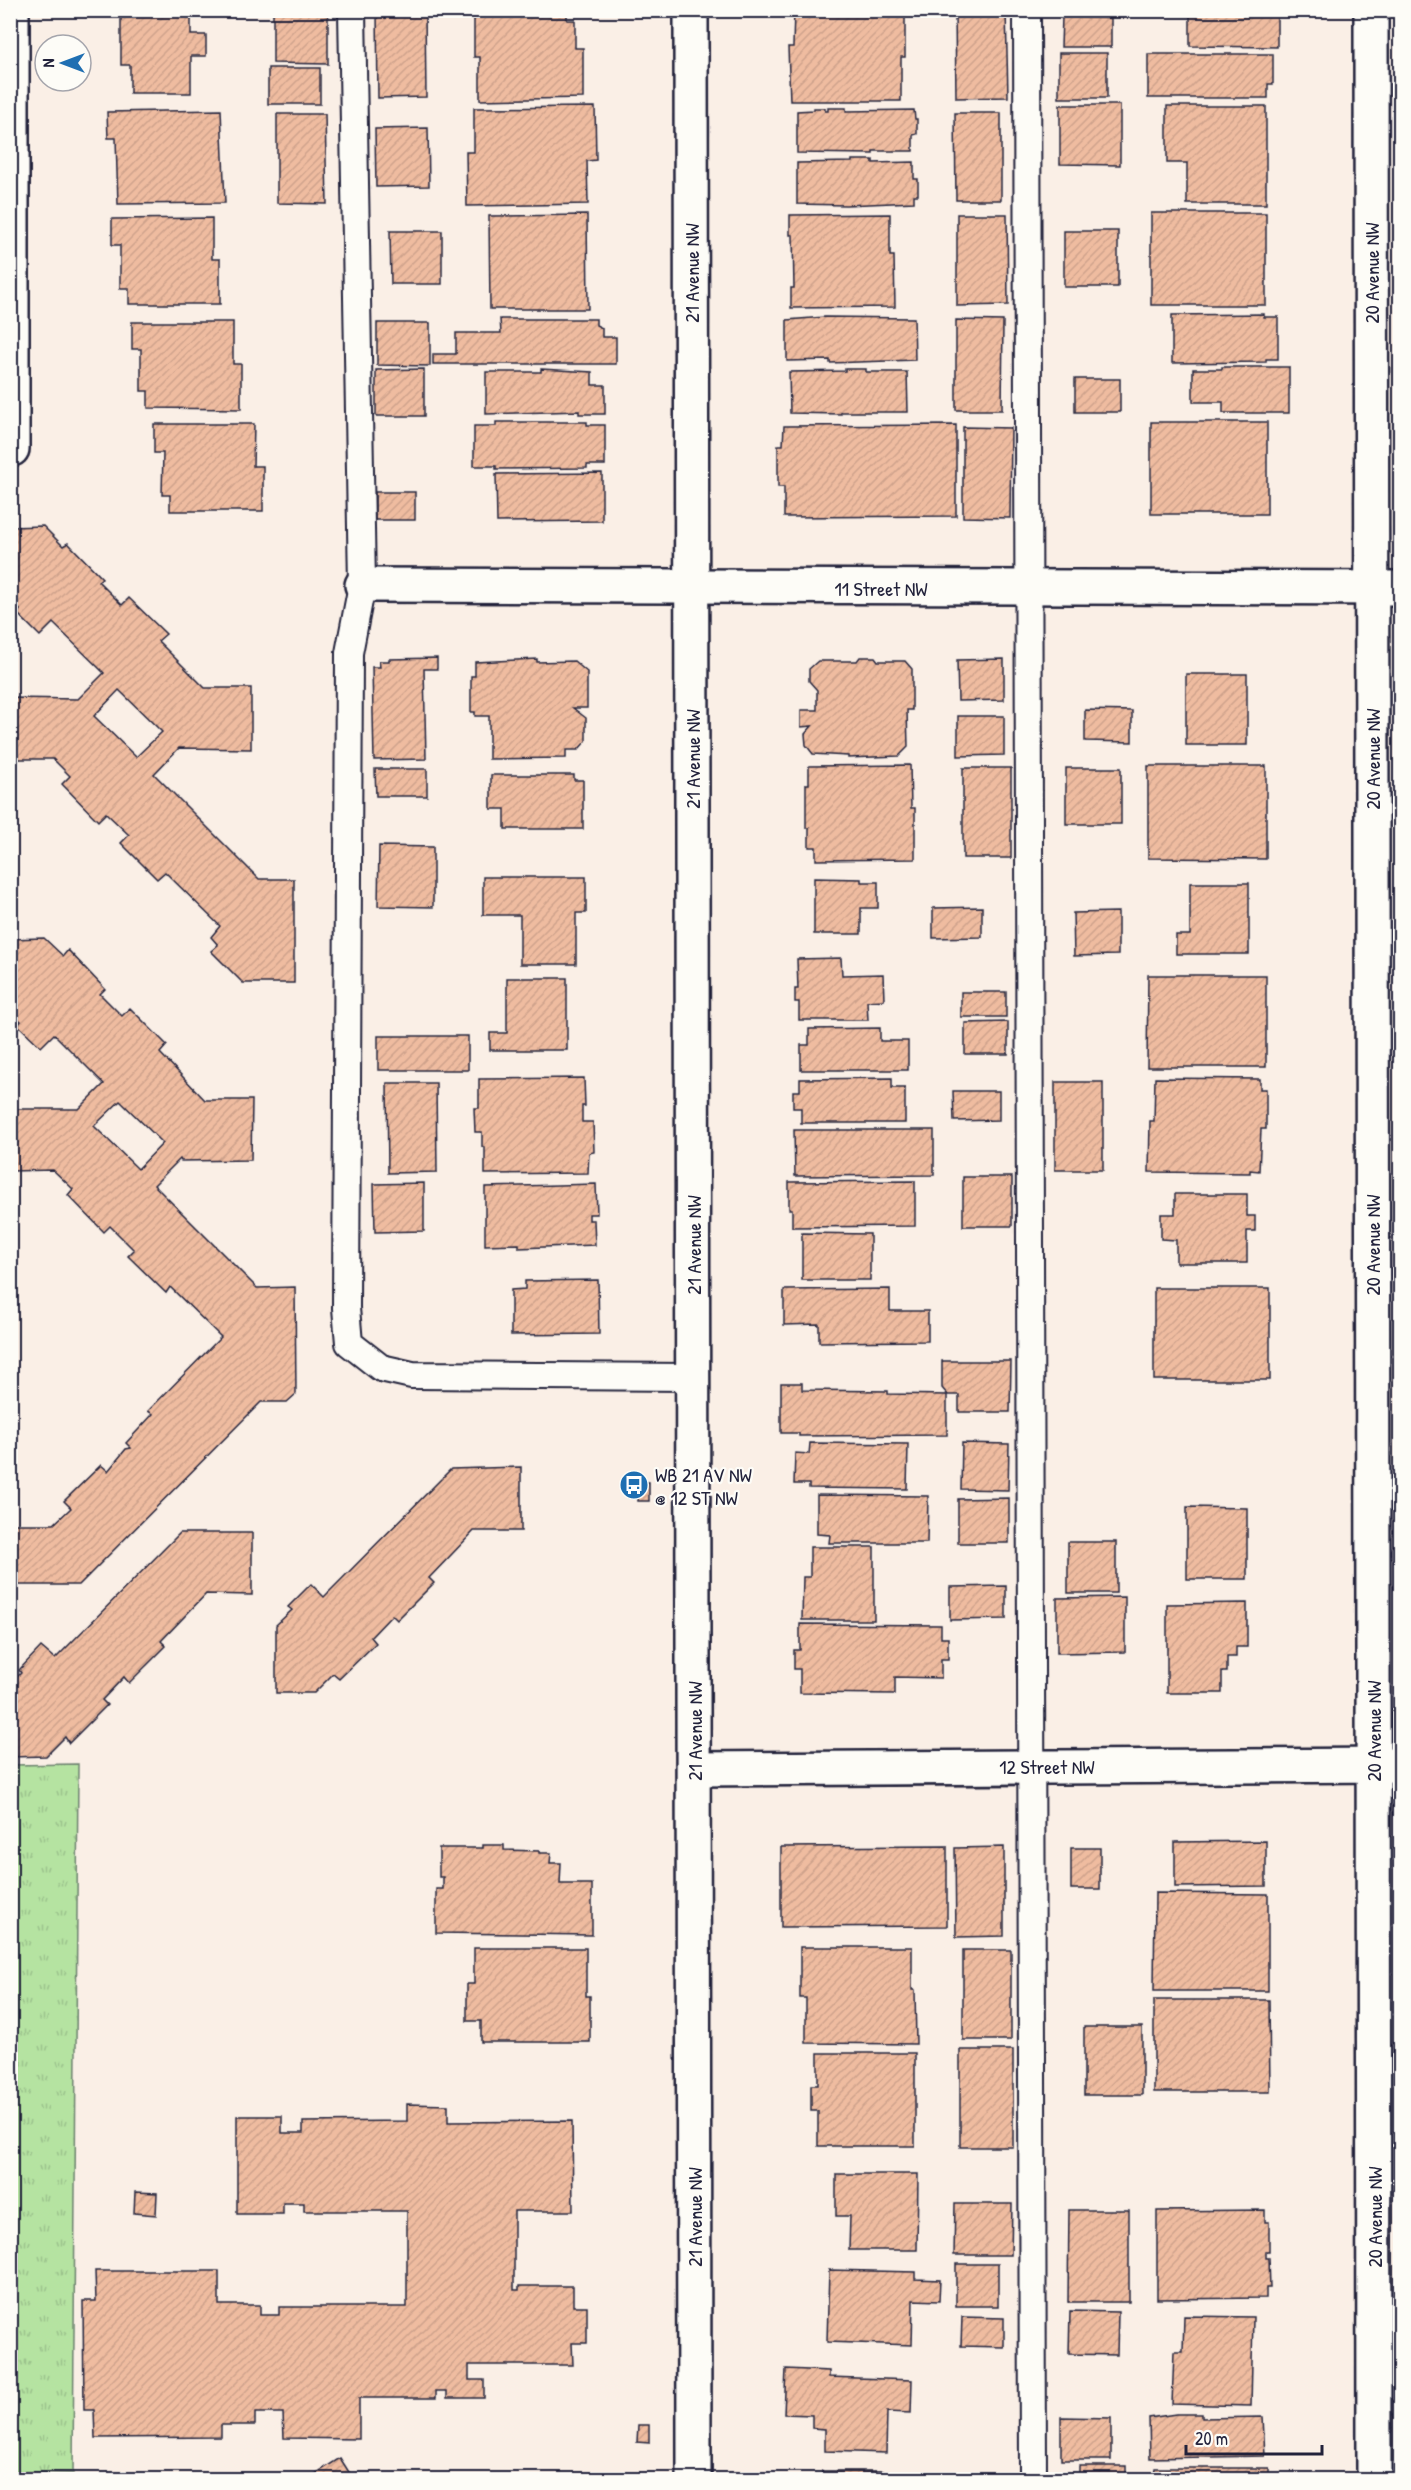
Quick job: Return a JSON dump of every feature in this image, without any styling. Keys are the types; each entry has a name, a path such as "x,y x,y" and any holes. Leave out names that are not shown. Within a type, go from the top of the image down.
{"street":[{"path":"12,10 12,449"},
{"name":"21 Avenue NW","path":"691,10 694,2480"},
{"name":"20 Avenue NW","path":"1371,10 1386,588 1387,1765 1374,2480"},
{"name":"11 Street NW","path":"362,585 691,588 1386,588"},
{"name":"12 Street NW","path":"694,1769 1387,1765"}],"lane":[{"path":"352,10 362,585 349,653 346,1308 349,1343 381,1368 412,1375 694,1377"},
{"path":"1028,10 1033,2480"}],"green space":[{"path":"78,1764 73,2473 11,2472 11,1765"}],"building":[{"path":"273,10 328,10 328,64 273,63"},
{"path":"377,10 425,10 426,97 378,98"},
{"path":"474,10 567,10 567,20 575,20 575,48 583,48 583,98 480,100 480,57 474,57"},
{"path":"794,10 905,10 905,57 901,57 901,101 790,101 788,47 793,47"},
{"path":"955,10 1006,10 1008,97 956,98"},
{"path":"1190,10 1277,10 1277,47 1190,46"},
{"path":"191,15 191,35 206,35 206,56 191,56 191,93 130,93 130,65 121,65 121,16"},
{"path":"1062,17 1111,18 1111,47 1061,47"},
{"path":"1059,53 1107,53 1107,98 1059,98"},
{"path":"1148,54 1273,54 1273,84 1268,84 1268,98 1148,98"},
{"path":"268,68 320,68 320,104 268,104"},
{"path":"1060,105 1120,105 1120,165 1060,164"},
{"path":"1167,106 1266,106 1266,204 1187,204 1187,163 1167,163"},
{"path":"595,107 596,160 587,161 588,204 467,206 466,152 474,152 474,108"},
{"path":"814,108 825,108 825,111 828,111 828,108 846,108 846,111 914,110 915,119 917,119 917,134 913,135 913,151 873,151 873,154 797,153 797,111 814,110"},
{"path":"221,110 225,203 118,204 116,138 108,138 107,112"},
{"path":"955,113 1001,113 1001,200 956,200"},
{"path":"277,114 325,114 327,204 277,203"},
{"path":"428,128 429,186 376,187 375,129"},
{"path":"852,160 873,160 873,163 914,162 914,179 918,179 918,195 914,195 914,202 846,205 797,204 797,163 852,162"},
{"path":"1151,213 1266,213 1266,305 1151,305"},
{"path":"890,214 890,256 894,256 895,307 791,308 791,288 794,288 793,235 790,235 790,215"},
{"path":"957,214 1007,214 1008,305 957,306"},
{"path":"587,215 588,309 490,309 489,216"},
{"path":"212,218 212,259 220,259 220,304 129,304 129,288 120,288 120,245 112,245 112,219"},
{"path":"390,231 442,231 442,284 391,284"},
{"path":"1064,231 1118,231 1118,287 1064,287"},
{"path":"1264,314 1264,317 1278,317 1278,359 1266,359 1266,362 1172,363 1172,315"},
{"path":"825,317 914,318 915,360 830,363 830,360 787,361 787,320"},
{"path":"500,319 596,319 596,325 602,328 602,337 616,337 616,364 433,364 433,354 456,354 456,333 501,333"},
{"path":"956,320 1003,321 1002,410 956,410"},
{"path":"132,322 233,322 233,364 241,364 241,409 148,408 148,391 141,391 141,349 132,349"},
{"path":"377,323 430,323 430,366 377,365"},
{"path":"1222,367 1289,367 1289,413 1223,413 1223,402 1193,402 1193,369 1222,369"},
{"path":"424,369 424,416 376,416 376,370"},
{"path":"541,369 592,372 592,385 605,385 605,414 579,414 579,411 486,414 486,372 541,372"},
{"path":"845,369 866,369 866,372 907,372 908,412 790,413 789,372 845,371"},
{"path":"1075,379 1120,379 1120,412 1075,412"},
{"path":"496,422 587,422 587,425 605,425 605,465 587,465 587,468 496,469 496,466 474,466 474,426 496,426"},
{"path":"1151,422 1267,422 1267,514 1151,514"},
{"path":"154,424 254,424 253,466 263,466 263,511 170,511 170,495 162,495 163,453 154,453"},
{"path":"956,425 956,516 784,517 784,487 778,487 778,445 783,445 784,426"},
{"path":"963,427 1011,428 1010,518 963,517"},
{"path":"602,473 602,521 497,522 496,474"},
{"path":"375,492 415,492 415,520 375,520"},
{"path":"43,526 63,546 68,543 102,578 98,581 122,605 129,598 166,634 158,641 205,688 251,688 251,749 179,748 154,774 259,879 294,879 294,983 243,983 211,951 218,945 211,937 220,926 165,872 157,879 121,843 129,835 106,813 98,821 62,784 70,776 53,759 10,759 10,698 78,699 104,673 53,623 40,636 18,614 20,610 10,601 10,527","holes":["119,690 162,732 136,757 94,716"]},
{"path":"860,657 875,657 878,661 905,661 912,669 912,710 907,710 908,747 899,756 848,758 848,756 813,754 806,745 805,734 812,726 801,727 801,710 817,710 817,690 809,681 809,669 818,661 857,661"},
{"path":"437,658 437,669 424,669 426,759 374,760 372,667 380,667 379,661 389,661 389,659"},
{"path":"537,659 537,662 574,661 587,672 587,708 573,708 586,718 586,741 578,750 566,750 566,758 489,759 489,716 475,716 475,712 471,712 471,676 475,676 475,662"},
{"path":"1004,659 1004,700 958,701 957,660"},
{"path":"1186,674 1247,674 1247,745 1186,745"},
{"path":"1085,710 1132,711 1132,742 1085,741"},
{"path":"958,716 1004,716 1004,755 958,756"},
{"path":"910,765 911,808 915,808 915,859 816,860 816,847 809,847 809,828 806,828 806,784 809,784 809,766"},
{"path":"1148,766 1266,766 1266,859 1148,858"},
{"path":"963,768 1011,768 1011,858 963,858"},
{"path":"1066,768 1121,768 1121,824 1066,824"},
{"path":"375,769 427,769 427,796 376,796"},
{"path":"491,775 574,775 574,780 583,780 583,829 505,829 505,809 491,809"},
{"path":"379,846 433,847 433,907 378,906"},
{"path":"483,877 586,877 586,913 576,913 576,964 520,964 520,915 483,915"},
{"path":"814,878 861,879 861,882 878,882 878,908 861,908 861,934 814,934"},
{"path":"1190,883 1249,883 1249,954 1176,954 1176,935 1190,935"},
{"path":"982,907 982,937 933,938 933,908"},
{"path":"1118,912 1118,955 1074,956 1073,913"},
{"path":"44,938 63,956 68,950 105,989 100,994 122,1016 130,1008 167,1045 160,1053 205,1100 252,1100 251,1160 181,1161 180,1159 154,1185 257,1288 295,1287 296,1394 287,1402 261,1402 79,1585 10,1585 10,1524 54,1524 71,1508 64,1501 101,1465 108,1471 126,1449 131,1448 126,1443 153,1414 148,1411 221,1337 170,1287 166,1293 128,1256 134,1250 110,1226 104,1232 68,1195 73,1189 53,1170 10,1171 10,1109 79,1109 104,1084 54,1034 41,1047 18,1025 21,1021 10,1011 10,939","holes":["120,1101 163,1143 138,1169 94,1126"]},
{"path":"841,958 842,975 883,974 884,1000 867,1001 868,1020 799,1020 799,1002 795,1002 795,989 798,989 797,959"},
{"path":"1148,975 1266,975 1266,1067 1147,1067"},
{"path":"507,978 567,978 567,1050 490,1050 490,1033 507,1033"},
{"path":"961,992 1006,992 1006,1017 961,1017"},
{"path":"1008,1022 1008,1054 965,1054 965,1023"},
{"path":"880,1028 880,1041 908,1041 908,1070 801,1070 801,1045 809,1045 809,1029"},
{"path":"378,1036 468,1036 468,1070 378,1070"},
{"path":"584,1078 585,1106 582,1106 582,1122 593,1122 594,1152 589,1153 588,1173 485,1174 485,1147 482,1147 482,1132 475,1132 474,1108 479,1108 479,1079"},
{"path":"892,1078 892,1088 905,1088 905,1123 801,1123 801,1108 793,1108 793,1091 800,1091 800,1079"},
{"path":"1155,1078 1260,1079 1260,1089 1266,1089 1266,1129 1261,1129 1259,1171 1250,1170 1250,1173 1149,1172 1150,1121 1154,1121"},
{"path":"1055,1082 1103,1082 1103,1170 1055,1170"},
{"path":"387,1083 436,1083 437,1172 388,1173"},
{"path":"953,1091 999,1091 999,1120 954,1121"},
{"path":"794,1130 934,1130 934,1175 795,1176"},
{"path":"963,1177 1012,1177 1012,1226 963,1226"},
{"path":"915,1181 915,1226 792,1227 789,1182"},
{"path":"424,1183 424,1231 375,1232 374,1184"},
{"path":"596,1184 597,1214 589,1214 589,1220 594,1220 595,1245 519,1248 519,1244 485,1245 485,1187"},
{"path":"1175,1194 1247,1194 1247,1216 1255,1216 1255,1231 1247,1231 1247,1263 1176,1263 1176,1240 1161,1239 1161,1214 1175,1214"},
{"path":"802,1233 870,1234 870,1280 802,1280"},
{"path":"598,1280 599,1334 511,1335 511,1290 525,1289 525,1281"},
{"path":"1154,1288 1270,1288 1270,1380 1154,1380"},
{"path":"890,1289 890,1311 928,1311 928,1341 819,1342 819,1324 784,1325 784,1290"},
{"path":"942,1361 1011,1361 1010,1412 959,1412 959,1395 948,1395 942,1388"},
{"path":"781,1383 802,1383 802,1390 888,1391 888,1394 947,1395 947,1435 799,1436 799,1433 781,1433"},
{"path":"810,1443 908,1444 907,1489 809,1488 809,1484 794,1484 795,1453 809,1454"},
{"path":"962,1443 1009,1444 1008,1490 961,1489"},
{"path":"521,1467 521,1531 474,1531 429,1578 434,1583 397,1620 392,1615 371,1637 376,1643 339,1679 333,1674 314,1693 276,1693 276,1625 292,1610 288,1607 311,1584 324,1597 451,1469"},
{"path":"638,1482 649,1482 649,1501 638,1501"},
{"path":"817,1495 928,1496 927,1543 829,1543 830,1535 817,1534"},
{"path":"1009,1498 1009,1543 958,1543 958,1499"},
{"path":"1187,1507 1247,1508 1247,1579 1187,1579"},
{"path":"180,1533 252,1533 252,1595 206,1594 161,1641 166,1646 129,1683 124,1677 102,1700 107,1705 69,1743 65,1737 46,1756 10,1757 10,1684 21,1673 19,1670 41,1647 55,1659"},
{"path":"1068,1542 1116,1542 1116,1593 1068,1593"},
{"path":"810,1547 874,1547 874,1620 802,1620 803,1577 810,1577"},
{"path":"1006,1586 1006,1619 950,1620 950,1587"},
{"path":"1125,1597 1125,1652 1057,1653 1057,1598"},
{"path":"1247,1603 1247,1647 1236,1647 1236,1657 1227,1657 1227,1672 1222,1672 1222,1693 1167,1693 1167,1604"},
{"path":"800,1624 941,1625 941,1638 948,1638 948,1659 941,1659 941,1678 895,1677 895,1694 800,1693 800,1669 794,1669 794,1650 800,1650"},
{"path":"1266,1841 1266,1886 1175,1887 1175,1842"},
{"path":"483,1845 504,1845 504,1850 551,1853 550,1863 561,1863 560,1884 592,1884 592,1935 436,1933 436,1889 443,1889 443,1877 439,1877 439,1848 483,1848"},
{"path":"947,1846 947,1926 781,1927 781,1847"},
{"path":"1004,1847 1004,1936 956,1937 955,1848"},
{"path":"1071,1848 1100,1848 1100,1889 1071,1889"},
{"path":"1155,1893 1268,1894 1268,1991 1154,1991"},
{"path":"800,1947 912,1947 916,2044 806,2043 806,1998 800,1998"},
{"path":"474,1948 586,1948 586,1996 590,1996 590,2042 481,2042 481,2021 467,2021 467,1984 474,1984"},
{"path":"963,1950 1011,1950 1011,2040 963,2040"},
{"path":"1154,2000 1269,2000 1270,2092 1154,2092"},
{"path":"1084,2027 1142,2027 1142,2095 1084,2095"},
{"path":"960,2050 1013,2050 1013,2147 960,2147"},
{"path":"818,2053 915,2053 915,2146 818,2146 818,2111 811,2111 811,2085 818,2085"},
{"path":"407,2104 448,2105 448,2122 572,2121 573,2211 514,2211 514,2290 519,2290 519,2286 573,2286 573,2306 587,2306 587,2343 572,2343 573,2365 469,2365 469,2380 484,2380 484,2398 447,2398 447,2391 436,2391 436,2398 359,2398 359,2439 284,2438 283,2413 255,2413 255,2425 221,2425 221,2437 95,2438 94,2410 84,2410 83,2301 96,2301 95,2271 219,2271 219,2305 260,2305 260,2315 279,2315 279,2307 407,2307 407,2211 304,2211 304,2203 283,2203 283,2214 237,2214 237,2116 282,2116 282,2133 303,2133 303,2122 407,2121"},
{"path":"836,2174 918,2174 917,2250 849,2250 850,2216 836,2216"},
{"path":"135,2192 157,2193 156,2215 134,2213"},
{"path":"955,2204 1012,2204 1011,2255 954,2255"},
{"path":"1069,2210 1129,2210 1129,2302 1068,2302"},
{"path":"1265,2210 1265,2222 1269,2222 1269,2251 1266,2251 1266,2258 1269,2258 1270,2288 1266,2288 1266,2298 1157,2299 1157,2211"},
{"path":"956,2264 998,2264 998,2306 956,2306"},
{"path":"829,2270 915,2272 915,2279 940,2280 939,2301 913,2300 912,2345 827,2342"},
{"path":"1070,2311 1118,2312 1117,2355 1069,2354"},
{"path":"1184,2316 1253,2317 1251,2406 1172,2404 1174,2352 1183,2352"},
{"path":"962,2317 1004,2318 1004,2347 961,2346"},
{"path":"786,2369 829,2371 829,2377 912,2380 911,2413 887,2412 886,2453 825,2451 825,2429 812,2428 812,2415 784,2414"},
{"path":"1176,2414 1202,2414 1202,2418 1263,2417 1265,2456 1150,2458 1149,2418"},
{"path":"1061,2417 1111,2418 1111,2460 1061,2460"},
{"path":"638,2425 649,2425 649,2443 637,2442"},
{"path":"340,2458 354,2480 306,2480"},
{"path":"1079,2466 1126,2466 1126,2480 1079,2480"},
{"path":"1155,2468 1269,2468 1269,2477 1268,2480 1153,2480"},
{"path":"822,2471 883,2471 883,2480 822,2480"}],"place":[{"name":"WB 21 AV NW @ 12 ST NW","path":"634,1485"}]}
